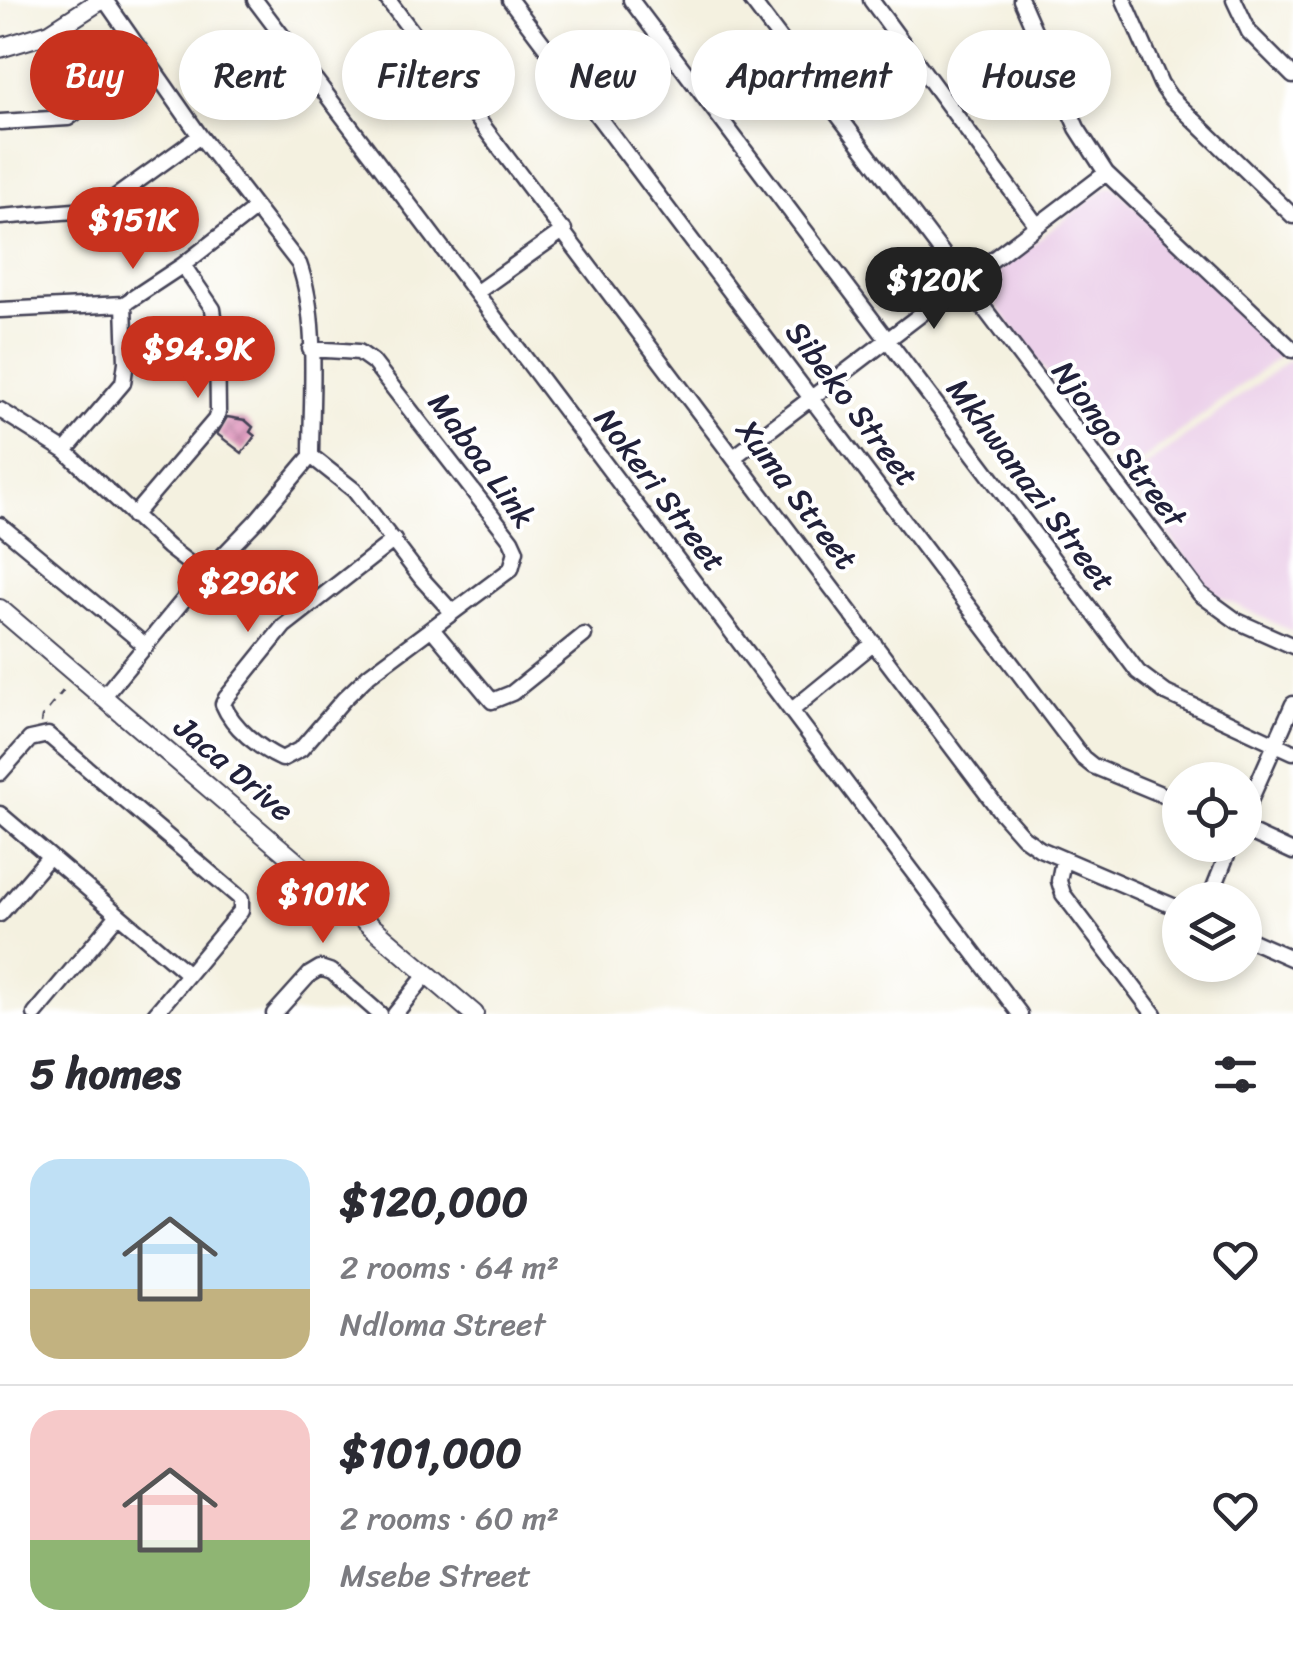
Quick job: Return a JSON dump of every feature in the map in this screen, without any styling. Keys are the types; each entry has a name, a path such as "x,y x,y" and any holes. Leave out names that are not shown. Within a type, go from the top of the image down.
{"street":[{"path":"0,48 50,33 103,0 124,30"},
{"name":"Nokeri Street","path":"254,0 1020,1014"},
{"name":"Xuma Street","path":"388,0 1012,824 1040,849 1162,901"},
{"name":"Sibeko Street","path":"510,0 1083,758 1092,766 1162,795"},
{"name":"Mkhwanazi Street","path":"630,0 1148,682 1293,752"},
{"name":"Njongo Street","path":"751,0 1200,594 1229,616 1293,646"},
{"path":"871,0 1036,224"},
{"path":"1022,0 1077,128 1106,172 1293,350"},
{"path":"1124,0 1170,97 1293,216"},
{"path":"1234,0 1249,32 1293,76"},
{"path":"104,696 310,456 307,284 300,264 159,79"},
{"path":"0,122 34,120"},
{"path":"0,217 100,210 200,136"},
{"path":"734,457 1106,172"},
{"path":"0,310 124,304 183,265 256,208"},
{"path":"477,292 564,230"},
{"path":"133,516 218,412 214,310 183,265"},
{"path":"64,452 123,383 124,304"},
{"name":"Maboa Link","path":"310,349 360,352 372,362 516,550 510,569 369,675 291,757 282,759 272,754 246,734 226,710 226,698 284,626 394,540"},
{"path":"0,410 64,452 204,575"},
{"path":"310,456 354,490 422,580 452,612"},
{"path":"0,525 146,646"},
{"name":"Jaca Drive","path":"0,609 474,1014"},
{"path":"432,628 492,702 512,693 584,635"},
{"path":"792,710 874,644"},
{"path":"1262,773 1293,704"},
{"path":"0,774 30,738 48,735 241,899 241,911 155,1014"},
{"path":"0,814 188,974"},
{"path":"1262,838 1293,852"},
{"path":"0,914 48,858"},
{"path":"1063,860 1063,894 1154,1014"},
{"path":"35,1014 118,915"},
{"path":"1262,945 1293,959"},
{"path":"274,1014 320,968 332,972 380,1014"},
{"path":"395,1014 426,975"}],"path":[{"path":"39,735 42,716 77,674"}],"shaded area":[{"path":"1114,186 1284,353 1123,475 983,288 987,279 1107,187"},
{"path":"1289,360 1293,363 1293,632 1213,594 1127,480"}],"building":[{"path":"227,417 245,420 253,427 250,432 255,436 242,453 217,434"}]}
